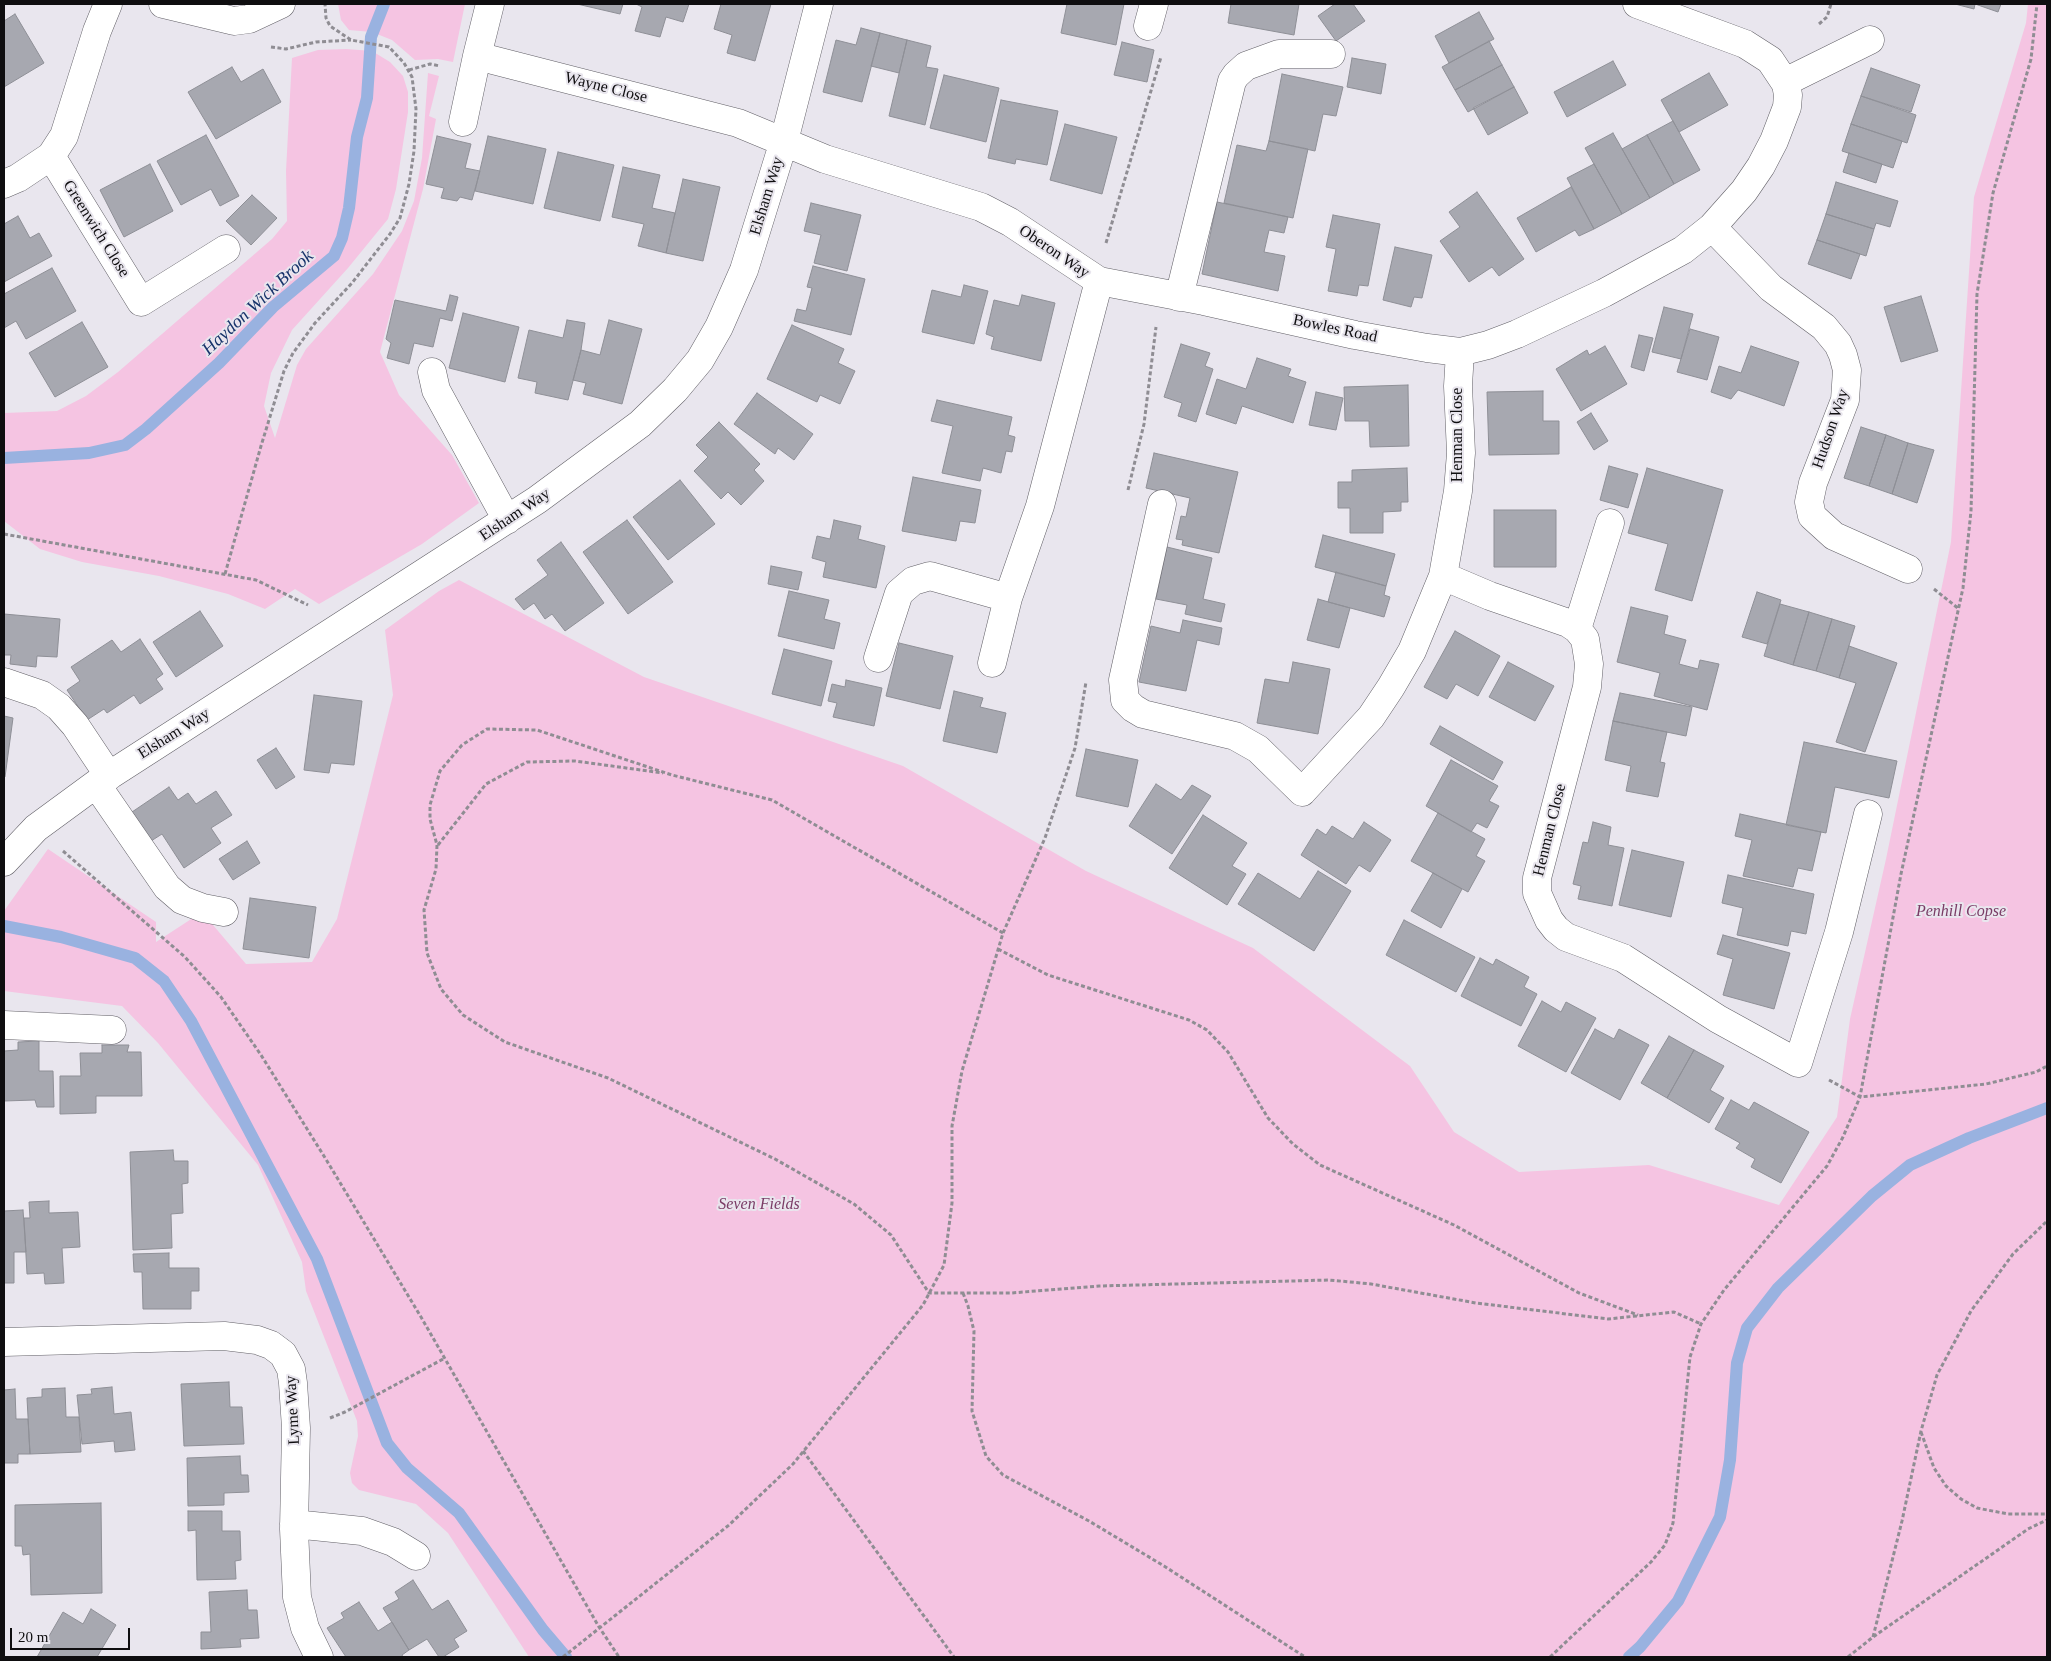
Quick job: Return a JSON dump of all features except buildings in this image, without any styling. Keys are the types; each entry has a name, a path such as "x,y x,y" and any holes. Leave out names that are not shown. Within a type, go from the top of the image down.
{"street":[{"path":"4,184 18,178 51,156 64,136 97,31 108,4"},
{"path":"163,4 234,21 249,19 281,4"},
{"path":"463,122 490,4"},
{"name":"Elsham Way","path":"4,862 36,828 102,780 507,520 640,424 676,390 700,360 719,327 744,270 784,141 819,4"},
{"path":"1637,4 1752,47 1770,60 1785,82 1788,95 1787,106 1774,141 1761,166 1744,191 1712,227"},
{"path":"1785,82 1870,40"},
{"path":"1170,296 1232,81 1236,75 1253,62 1279,54 1331,54"},
{"name":"Wayne Close","path":"477,56 738,122 784,141"},
{"name":"Oberon Way","path":"784,141 825,159 981,207 1010,222 1098,281 1040,506 1008,598 992,663"},
{"name":"Greenwich Close","path":"51,156 141,302 226,249"},
{"name":"Bowles Road","path":"1098,281 1355,335 1460,352 1488,345 1517,334 1566,311 1675,255 1712,227"},
{"name":"Hudson Way","path":"1712,227 1771,288 1824,327 1838,344 1843,355 1847,370 1845,400 1813,483 1809,502 1812,516 1834,536 1908,569"},
{"name":"Henman Close","path":"1162,504 1123,680 1125,700 1143,714 1235,736 1258,749 1302,792 1366,723 1392,688 1412,651 1443,576 1459,481 1461,453 1458,386 1460,352"},
{"path":"432,372 436,390 507,520"},
{"path":"1443,576 1490,596 1552,616 1577,628 1610,523"},
{"path":"878,658 899,593 913,581 930,576 1008,598"},
{"name":"Henman Close","path":"1577,628 1585,639 1588,649 1587,687 1537,878 1537,893 1543,911 1556,929 1566,937 1623,958 1718,1019 1798,1063 1839,932 1868,814"},
{"path":"4,682 42,695 59,707 75,725 102,780 167,887 182,900 203,908 224,912"},
{"path":"4,1026 112,1030"},
{"name":"Lyme Way","path":"4,1342 224,1336 257,1340 271,1345 283,1354 291,1369 296,1428 294,1524 297,1597 305,1628 319,1657"},
{"path":"294,1524 362,1531 393,1542 416,1556"}],"path":[{"path":"325,4 326,18 330,26 351,40"},
{"path":"225,574 284,370 293,353 314,323 376,253 400,218 409,184 414,151 415,90 412,77 396,52 383,44 356,40 316,42 286,49 276,49 266,44 249,19"},
{"path":"1098,281 1106,243 1163,49"},
{"path":"1128,491 1144,424 1170,296"},
{"path":"4,534 256,580 276,588 342,626"},
{"path":"563,1657 729,1525 803,1452 900,1335 929,1293 944,1264 948,1239 952,1203 952,1126 956,1099 1003,933 1045,838 1075,748 1088,672"},
{"path":"929,1293 891,1235 854,1204 775,1158 608,1078 505,1042 463,1015 441,989 427,953 424,910 436,869 437,845 430,812 440,771 462,745 487,729 537,730 672,775 772,800 1003,933"},
{"path":"437,845 486,784 527,762 575,760 672,775"},
{"path":"36,828 185,957 221,997 260,1054 327,1161 445,1358 599,1627 619,1657"},
{"path":"998,949 1048,975 1189,1020 1207,1030 1228,1052 1268,1118 1293,1144 1320,1166 1454,1225 1579,1293 1639,1316"},
{"path":"1860,1097 1986,1084 2036,1072 2047,1066"},
{"path":"1873,1637 1902,1521 1921,1431 1937,1375 1971,1312 2013,1254 2047,1221"},
{"path":"929,1293 1011,1293 1099,1286 1329,1280 1371,1284 1476,1303 1608,1319 1674,1312 1701,1324"},
{"path":"963,1293 974,1331 972,1411 986,1456 1003,1475 1089,1521 1164,1566 1305,1657"},
{"path":"345,1412 445,1358"},
{"path":"1921,1431 1934,1468 1946,1486 1960,1499 1977,1508 2008,1514 2047,1514"},
{"path":"803,1452 954,1657"},
{"path":"1848,1657 1873,1637 2028,1529 2047,1520"}],"green space":[{"path":"338,4 465,4 453,62 438,59 415,60 392,40 372,32 349,30 341,20"},
{"name":"Seven Fields","path":"2028,4 2047,4 2047,1657 529,1657 448,1533 416,1504 359,1490 352,1483 350,1473 358,1436 357,1421 306,1291 302,1262 258,1165 158,1043 122,1006 4,991 4,911 48,849 156,922 156,942 202,912 246,964 312,962 337,919 393,695 385,630 439,591 459,580 644,677 903,766 1086,871 1253,948 1410,1066 1454,1132 1519,1172 1649,1165 1779,1205 1837,1117 1850,1019 1886,859 1951,542 1974,197 2026,23"},
{"path":"346,49 372,51 390,62 403,76 408,92 408,112 396,189 388,219 348,268 292,330 271,373 264,406 275,438 297,365 306,349 373,274 402,231 414,201 422,158 428,73 439,76 429,116 436,119 423,189 380,352 399,395 452,455 479,503 422,544 319,604 295,589 265,609 228,594 159,576 82,562 40,549 4,521 4,413 57,411 86,396 118,372 272,239 287,221 286,171 292,58 318,50"}],"waterway":[{"name":"Haydon Wick Brook","path":"4,458 89,453 125,445 146,429 219,363 273,307 334,256 342,238 349,208 357,137 367,98 371,37 384,4"},
{"path":"4,926 61,937 135,958 164,981 191,1021 317,1259 387,1443 407,1468 459,1513 543,1630 566,1657"},
{"path":"1629,1657 1640,1647 1678,1601 1720,1517 1730,1460 1737,1363 1747,1328 1778,1288 1872,1196 1910,1165 1969,1138 2047,1108"}],"park label":[{"name":"Penhill Copse","path":"1961,912"}]}
